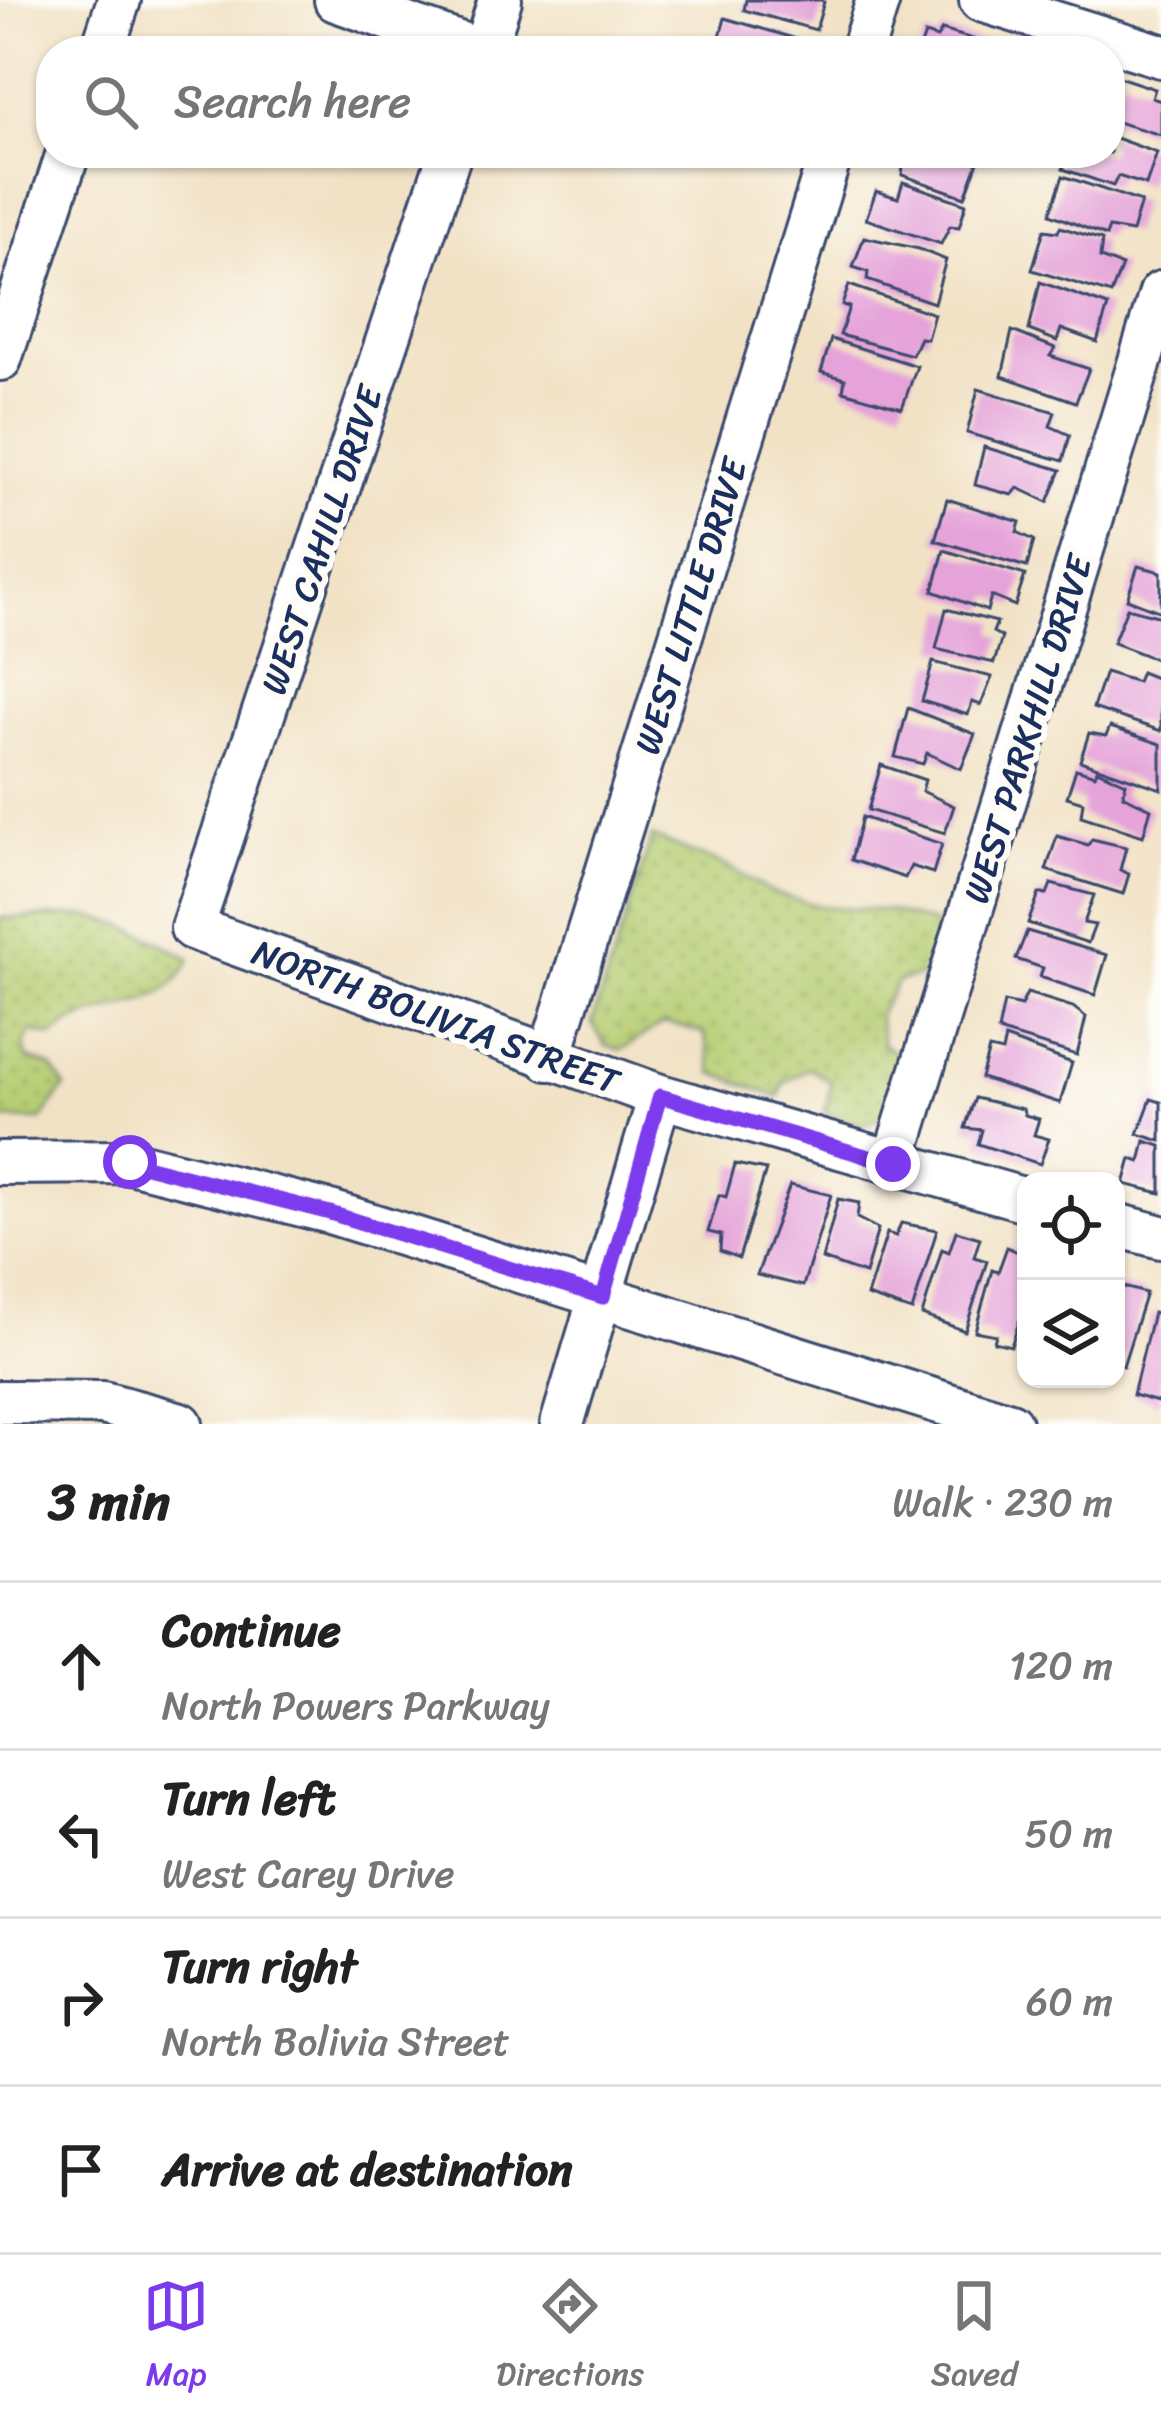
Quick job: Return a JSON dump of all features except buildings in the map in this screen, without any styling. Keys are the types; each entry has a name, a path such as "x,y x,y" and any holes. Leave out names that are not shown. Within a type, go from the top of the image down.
{"street":[{"path":"107,36 119,0"},
{"path":"336,0 439,36"},
{"path":"487,36 500,0"},
{"path":"867,36 878,0"},
{"path":"981,0 1097,36"},
{"path":"1125,45 1161,56"},
{"path":"0,359 63,168"},
{"name":"WEST CAHILL DRIVE","path":"192,928 445,168"},
{"name":"WEST LITTLE DRIVE","path":"549,1059 826,168"},
{"name":"WEST PARKHILL DRIVE","path":"893,1164 1161,293"},
{"name":"NORTH BOLIVIA STREET","path":"192,928 660,1096 1017,1198"},
{"path":"562,1424 660,1096"},
{"path":"0,1163 130,1162 330,1213 1010,1424"},
{"path":"1125,1227 1161,1237"},
{"path":"0,1402 103,1402 181,1424"}],"green space":[{"path":"652,837 729,867 772,893 820,906 890,911 944,926 930,973 898,981 878,1015 883,1045 908,1059 884,1116 862,1126 825,1112 831,1083 810,1067 784,1083 779,1097 713,1073 704,1033 664,1023 621,1050 606,1046 592,1023"},
{"path":"81,916 123,926 190,959 181,975 155,996 76,1020 52,1036 31,1031 24,1045 27,1058 52,1067 65,1087 41,1120 0,1119 0,918"}],"route":[{"path":"130,1162 330,1213 603,1297 660,1096 893,1164"}]}
